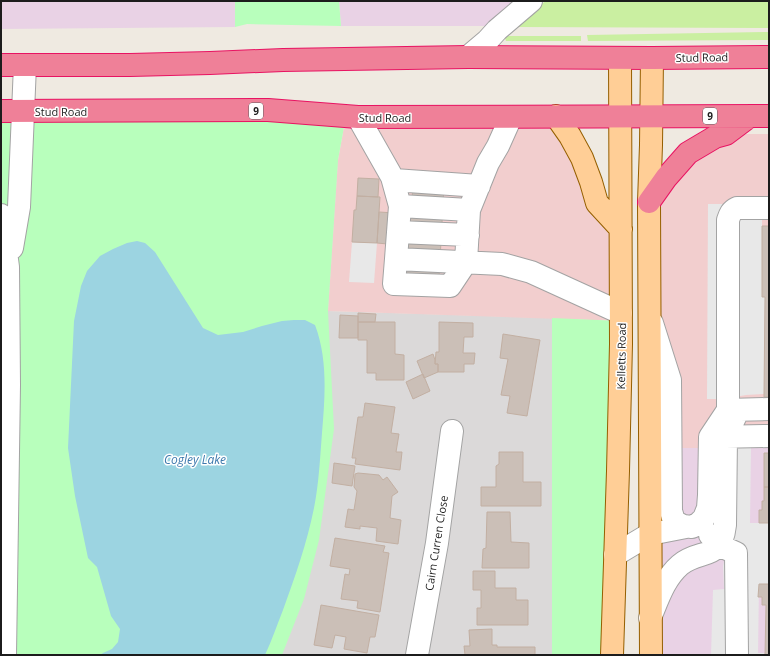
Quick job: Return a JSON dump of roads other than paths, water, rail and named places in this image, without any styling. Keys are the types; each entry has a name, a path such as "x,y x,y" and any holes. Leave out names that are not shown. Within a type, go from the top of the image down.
{"highway":[{"name":"Stud Road","path":"1,65 130,65 283,60 468,57 769,57"},
{"name":"Stud Road","path":"1,112 268,110 358,117 760,116"},
{"path":"649,202 666,178 688,152 715,137 726,134 760,116"}],"main road":[{"name":"Kelletts Road","path":"612,655 621,313 620,58"},
{"path":"651,655 649,202 652,58"},
{"path":"556,116 570,136 582,158 597,203 621,229"}],"street":[{"path":"468,57 531,1"},
{"path":"5,655 5,385 8,267 19,207 25,64"},
{"path":"358,117 394,180 400,206 394,284 450,286 466,262 469,210 488,163 498,146 511,117"},
{"path":"394,180 479,186"},
{"path":"400,206 469,210"},
{"path":"733,410 728,220 732,210 737,208 769,208"},
{"path":"1,215 8,267"},
{"path":"615,555 650,534 693,524 704,518 708,508 718,437 733,410 738,223 740,220 745,219 769,219"},
{"path":"398,232 468,235"},
{"path":"466,262 502,264 531,272 621,313"},
{"path":"649,315 670,380 671,511 674,521 683,526 693,524"},
{"path":"733,410 769,409"},
{"name":"Cairn Curren Close","path":"417,655 437,543 452,431"},
{"path":"718,437 769,436"},
{"path":"650,619 669,576 682,563 690,558 710,552 718,545 724,534 725,525 718,437"},
{"path":"693,524 718,545 736,553 737,655"}],"water":[{"name":"Cogley Lake","path":"137,241 145,243 155,252 203,328 218,335 243,332 282,321 305,320 315,325 322,351 325,392 316,499 300,560 283,610 265,655 100,655 112,649 118,642 120,629 111,616 97,567 88,558 75,496 68,448 74,321 81,286 87,271 100,256 127,243"}]}
